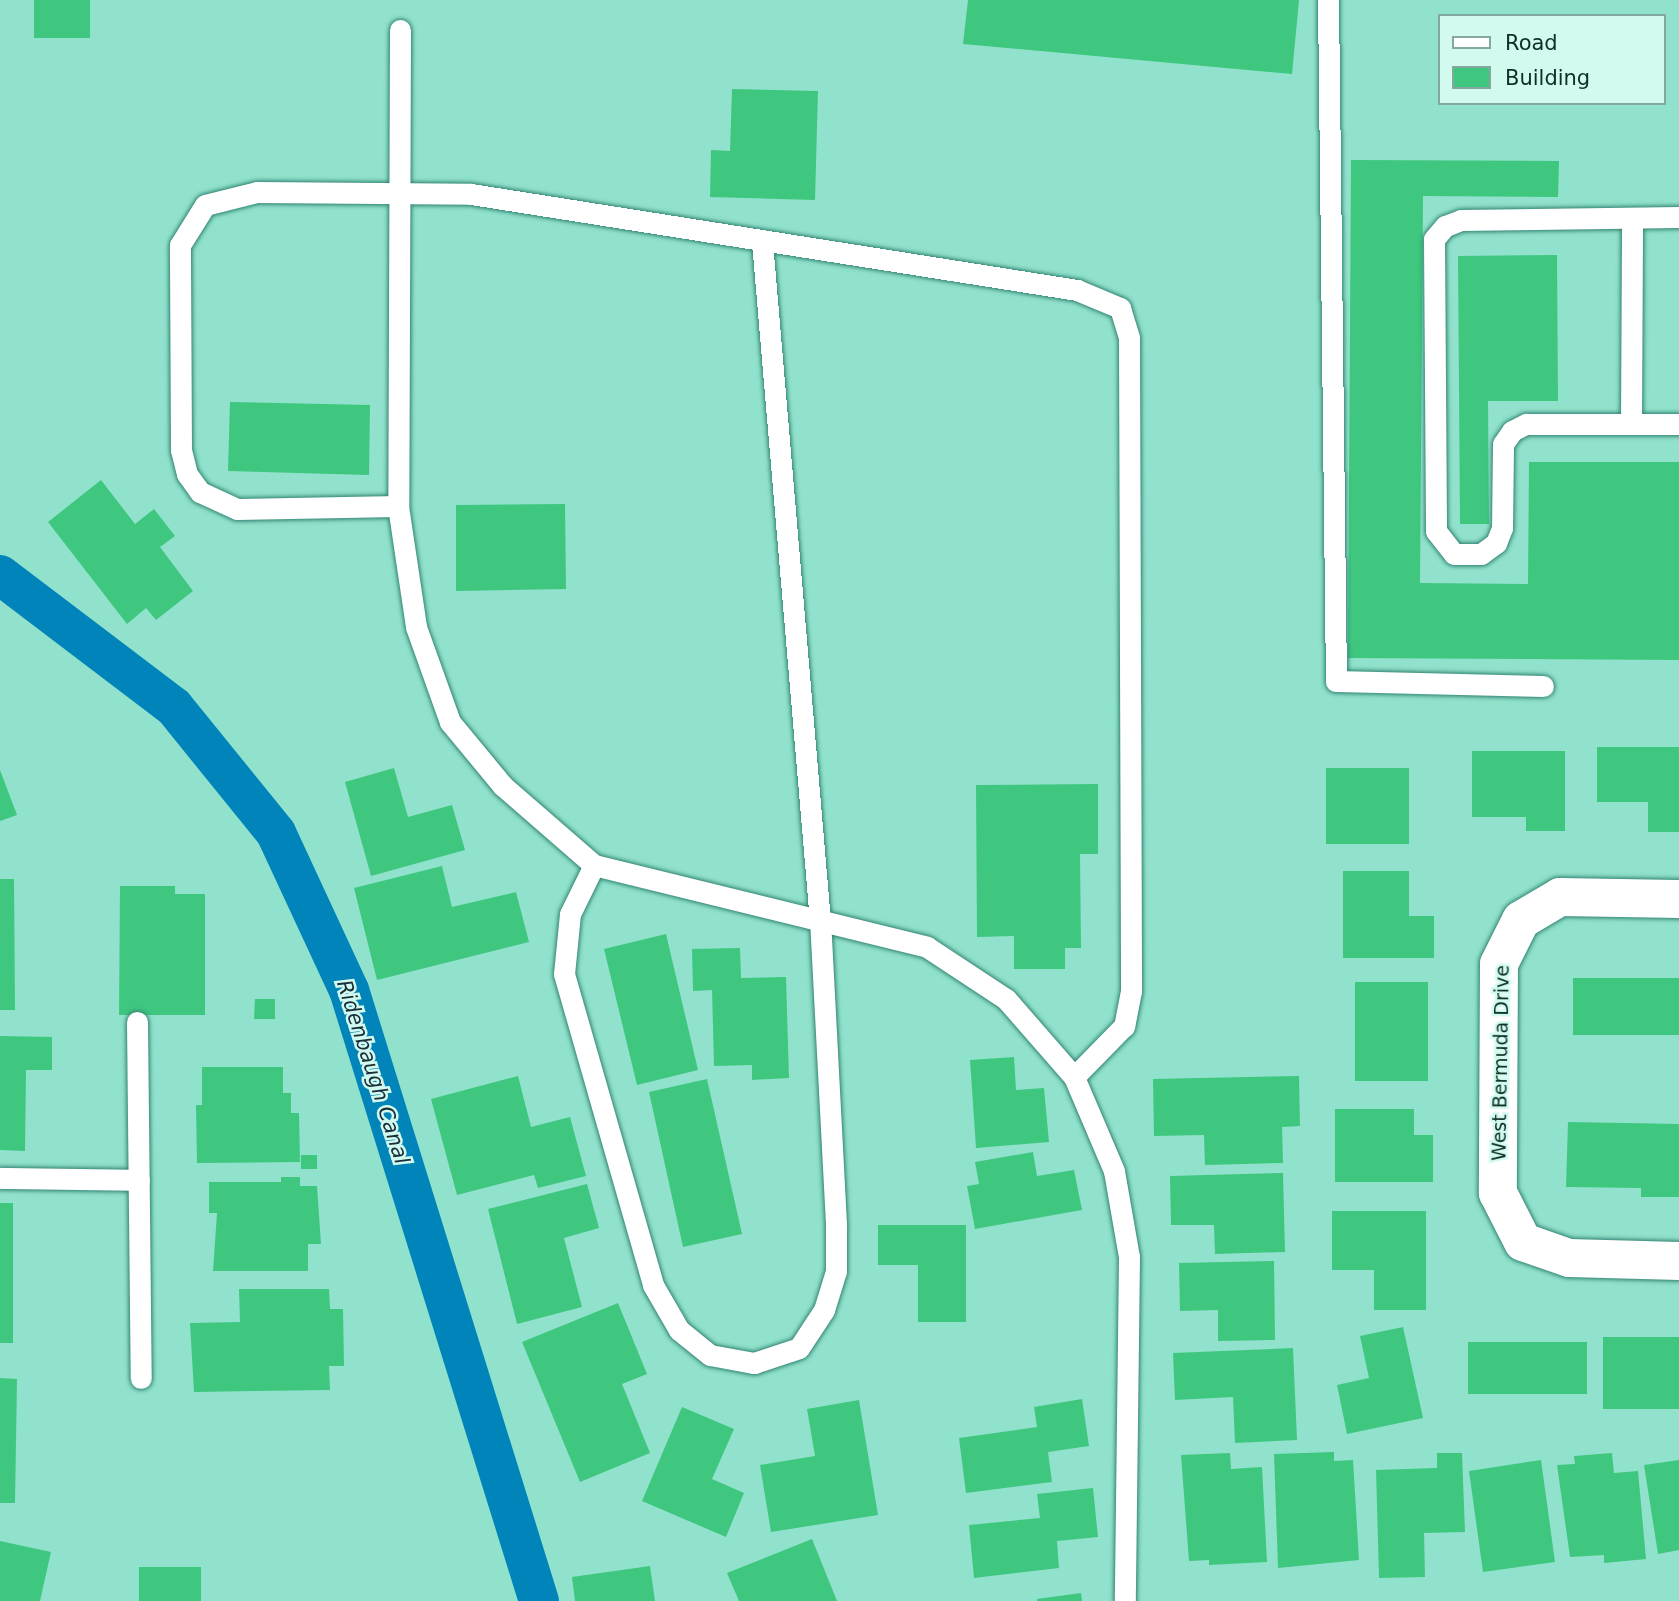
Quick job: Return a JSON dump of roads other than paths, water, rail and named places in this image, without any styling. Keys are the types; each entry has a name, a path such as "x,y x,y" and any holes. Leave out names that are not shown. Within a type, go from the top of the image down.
{"street":[{"name":"West Bermuda Drive","path":"1679,900 1560,897 1521,920 1499,964 1498,1193 1523,1242 1569,1258 1679,1261"}],"lane":[{"path":"1328,0 1336,681 1543,686"},
{"path":"400,30 398,506 416,627 450,722 503,786 594,865 927,947 1006,999 1074,1077 1114,1171 1129,1257 1125,1601"},
{"path":"398,506 237,509 200,492 187,474 181,450 180,245 205,205 257,192 471,194 1077,290 1120,308 1129,338 1131,991 1124,1026 1074,1077"},
{"path":"1679,217 1461,219 1445,226 1434,239 1436,531 1454,554 1481,554 1496,543 1502,528 1503,444 1512,431 1526,424 1679,424"},
{"path":"1631,424 1632,218"},
{"path":"594,865 570,914 564,974 653,1285 679,1330 710,1355 754,1363 799,1348 824,1310 836,1270 820,921 762,241"},
{"path":"138,1022 141,1378"},
{"path":"0,1178 139,1180"}],"waterway":[{"name":"Ridenbaugh Canal","path":"0,575 174,707 276,833 349,990 539,1601"}]}
